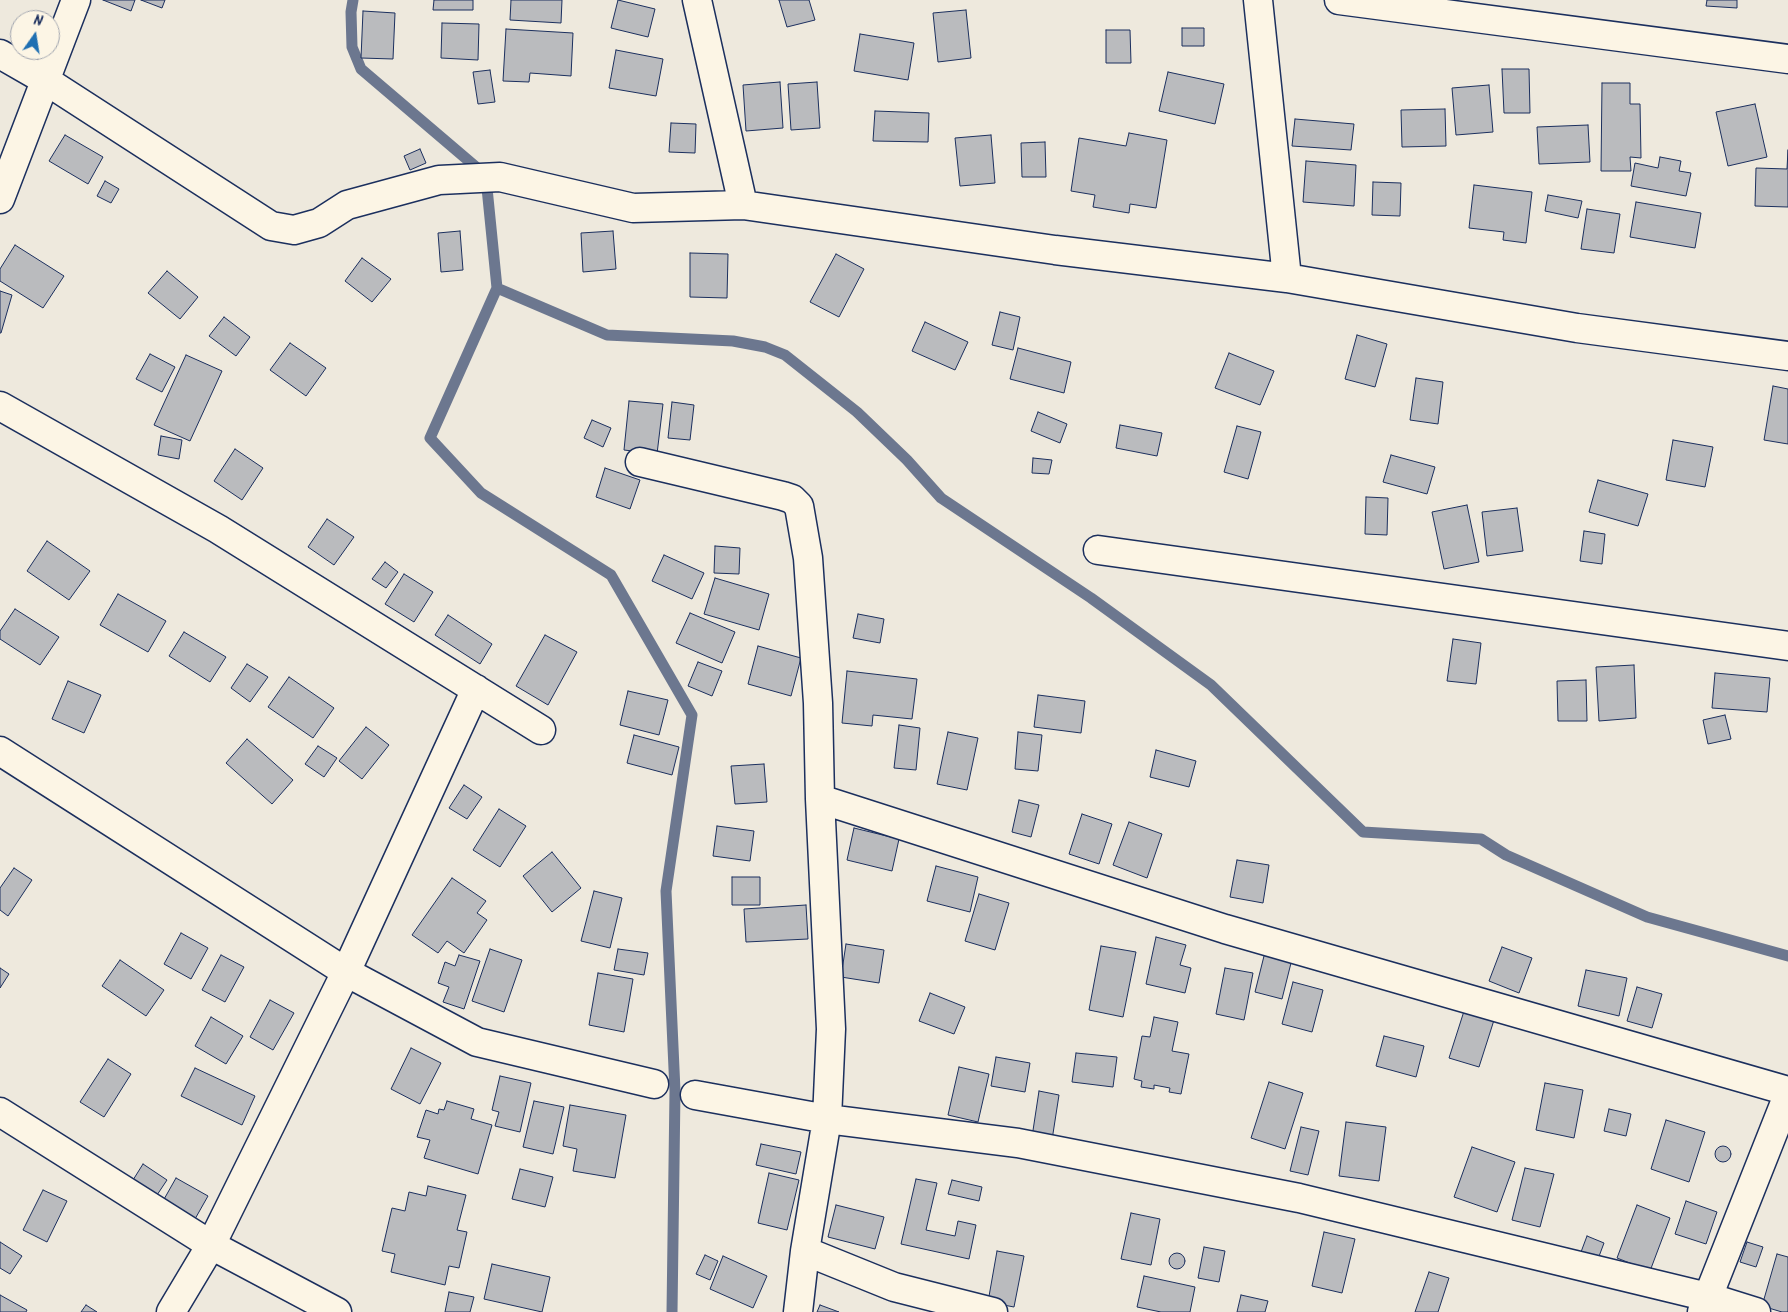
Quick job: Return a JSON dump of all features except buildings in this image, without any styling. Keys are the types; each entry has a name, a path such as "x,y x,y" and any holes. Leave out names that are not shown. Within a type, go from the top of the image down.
{"street":[{"path":"0,199 76,0"},
{"path":"697,0 743,205"},
{"path":"1258,0 1287,278"},
{"path":"1339,0 1788,58"},
{"path":"0,54 44,80 270,226 294,230 319,223 347,205 439,180 500,177 633,208 743,205 1055,250 1287,278 1577,328 1788,356"},
{"path":"0,406 218,529 541,730"},
{"path":"640,462 784,496 792,499 800,506 809,568 818,703 820,799 831,1029 826,1119 805,1251 798,1312"},
{"path":"1098,550 1788,646"},
{"path":"171,1312 211,1246 346,972 476,689"},
{"path":"0,751 346,972 477,1042 654,1084"},
{"path":"820,799 1225,929 1788,1091"},
{"path":"695,1095 826,1119 1018,1143 1299,1198 1705,1304 1756,1312"},
{"path":"1705,1304 1788,1095"},
{"path":"0,1112 211,1246 337,1312"},
{"path":"805,1251 894,1287 993,1312"}],"waterway":[{"path":"353,0 351,12 352,47 361,69 476,167"},
{"path":"487,188 497,288 430,438 481,493 611,575 692,715 666,891 675,1091 672,1312"},
{"path":"497,288 607,335 733,341 765,347 785,355 857,412 907,460 941,498 1091,598 1211,685 1363,832 1481,839 1506,855 1647,917 1788,956"}]}
